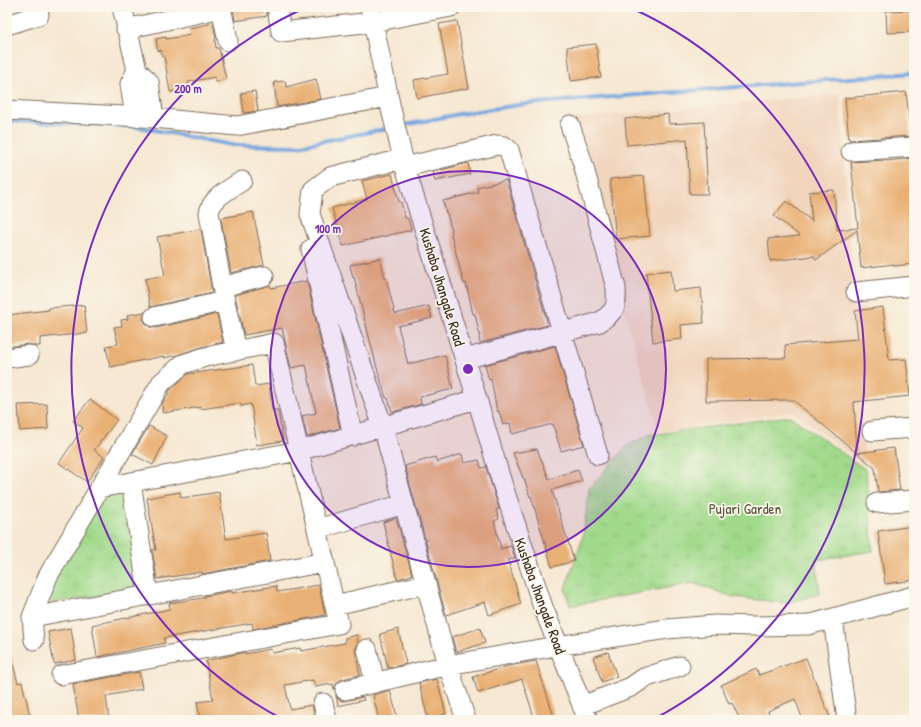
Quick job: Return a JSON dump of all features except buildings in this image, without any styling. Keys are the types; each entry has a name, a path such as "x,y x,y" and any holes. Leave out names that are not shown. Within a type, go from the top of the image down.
{"street":[{"path":"122,7 136,70 149,82 154,118"},
{"path":"277,7 281,32 372,15 450,7"},
{"path":"126,29 221,8 228,41"},
{"path":"7,25 39,15"},
{"name":"Kushaba Jhangale Road","path":"372,15 402,158 502,483 542,607 585,713"},
{"path":"135,116 130,84 136,70"},
{"path":"7,110 135,116 237,126 390,103"},
{"path":"465,359 600,322 610,315 617,304 616,288 583,164 570,125"},
{"path":"466,720 448,666 383,427 310,214 314,190 330,177 402,158 497,145 504,146 509,150 598,455"},
{"path":"851,152 914,147"},
{"path":"236,351 209,213 210,206 214,200 242,181"},
{"path":"310,249 353,436"},
{"path":"154,317 224,294 264,276"},
{"path":"856,292 914,286"},
{"path":"34,640 32,617 48,576 161,383 183,364 204,357 274,343 339,624 62,675"},
{"path":"7,358 29,355"},
{"path":"99,488 299,451 477,400"},
{"path":"872,431 914,428"},
{"path":"131,482 148,594"},
{"path":"877,503 914,500"},
{"path":"317,529 404,504"},
{"path":"32,617 148,594 325,562"},
{"path":"335,605 426,584"},
{"path":"345,690 448,666 557,646 667,629 714,625 808,625 914,596"},
{"path":"833,619 847,720"},
{"path":"367,649 375,683"},
{"path":"585,713 644,678 680,666"}],"shaded area":[{"path":"840,94 865,465 793,412 659,432 569,119"}],"green space":[{"name":"Pujari Garden","path":"790,416 866,470 873,551 816,560 820,594 787,603 733,597 693,583 570,606 565,589 583,537 589,489 628,445 649,435"},
{"path":"128,489 144,589 52,603 48,599 69,548 101,495"}],"waterway":[{"path":"400,126 459,114 525,104 914,73"},
{"path":"7,121 133,126 232,145 297,146 391,128"}]}
